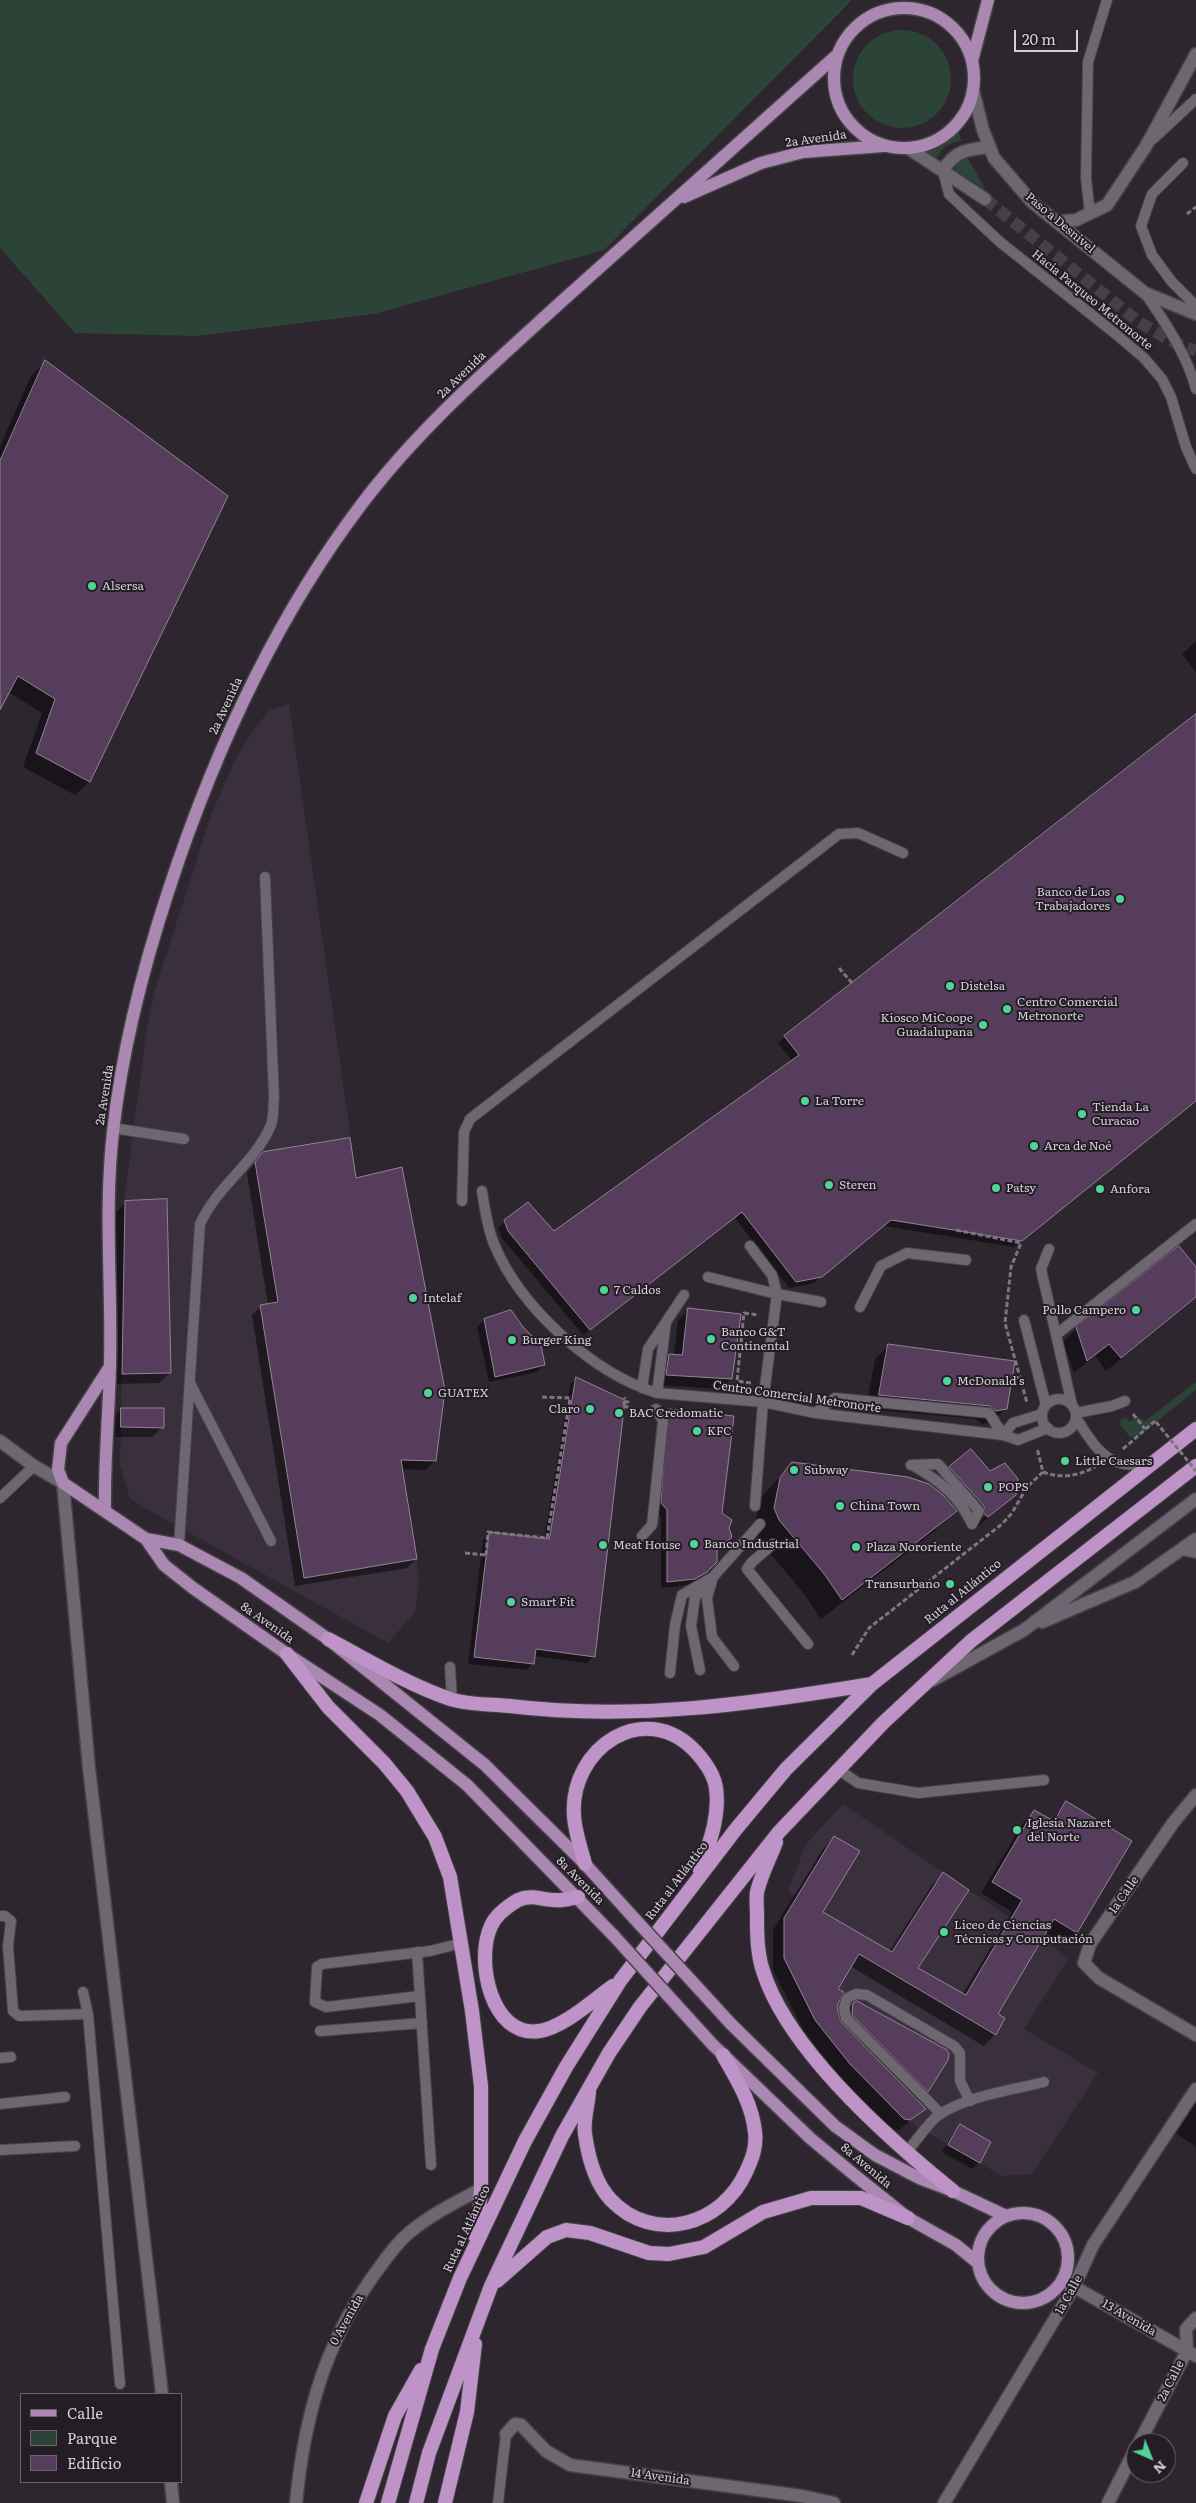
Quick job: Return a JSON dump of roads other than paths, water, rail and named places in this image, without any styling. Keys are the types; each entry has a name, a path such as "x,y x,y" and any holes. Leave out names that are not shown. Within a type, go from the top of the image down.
{"highway":[{"name":"Ruta al Atlántico","path":"388,2503 432,2349 460,2278 525,2141 566,2067 620,1981 736,1829 786,1769 872,1684 1196,1429"},
{"path":"416,2503 429,2453 491,2286 562,2136 590,2086 640,2007 779,1832 838,1769 923,1686 979,1635 1196,1466"},
{"path":"328,1639 407,1681 452,1700 556,1712 615,1713 731,1706 872,1684"},
{"path":"287,1654 328,1707 384,1764 407,1791 435,1837 450,1877 462,1943 481,2086 481,2189 479,2216 460,2278"},
{"path":"585,1864 574,1816 576,1791 585,1765 597,1749 614,1736 634,1729 657,1730 678,1737 691,1746 708,1767 716,1787 717,1809 713,1834 696,1882"},
{"path":"779,1832 757,1892 757,1937 763,1971 792,2027 809,2051 846,2093 905,2152 953,2191"},
{"path":"578,1897 555,1900 537,1896 520,1899 503,1910 491,1925 485,1946 484,1971 497,2006 514,2028 526,2032 541,2031 559,2024 620,1981"},
{"path":"590,2086 585,2132 590,2163 610,2200 625,2212 651,2223 685,2224 705,2216 724,2204 742,2181 754,2156 756,2133 750,2104 723,2056"},
{"path":"491,2286 541,2242 556,2233 566,2230 590,2234 649,2253 669,2254 704,2247 763,2212 811,2198 861,2198 908,2218"},
{"path":"445,2503 467,2412 478,2319"},
{"path":"366,2503 395,2416 432,2349"}],"main road":[{"path":"972,62 965,44 948,23 908,4 886,10 865,19 848,35 837,55 833,78 837,100 847,120 864,136 885,146 908,148 931,143 951,130 965,112 973,90 972,62 988,0"},
{"name":"2a Avenida","path":"105,1511 104,1465 110,1366 108,1199 113,1128 133,1009 154,935 184,844 231,724 297,599 361,504 401,457 472,383 837,55"},
{"name":"2a Avenida","path":"670,204 762,163 802,152 885,146"},
{"path":"63,1483 58,1470 61,1443 110,1366"},
{"name":"8a Avenida","path":"63,1483 146,1539 164,1566 287,1654 380,1715 467,1785 578,1897 723,2056 810,2138 908,2218 956,2245 978,2263"},
{"name":"8a Avenida","path":"146,1539 179,1545 241,1578 328,1639 485,1765 585,1864 731,2024 835,2126 876,2155 921,2179 953,2191 1006,2216"},
{"path":"1020,2213 1034,2214 1046,2219 1056,2228 1064,2240 1068,2253 1067,2267 1062,2280 1053,2291 1041,2299 1028,2302 1014,2302 1000,2297 990,2289 982,2277 978,2263 979,2249 984,2235 994,2224 1006,2216 1020,2213"}],"street":[{"path":"1057,222 1076,220 1107,205 1146,146 1196,54"},
{"name":"Paso a Desnivel","path":"973,90 983,130 990,147 1004,171 1026,196 1145,293 1196,314"},
{"path":"943,171 955,154 970,149 990,147"},
{"path":"908,148 985,199"},
{"name":"8a Avenida","path":"0,1440 34,1466 63,1483"},
{"path":"63,1483 89,1768 162,2393"},
{"path":"1024,1630 1196,1499"},
{"path":"923,1686 1024,1630 1135,1582 1196,1539"},
{"path":"1183,1549 1196,1552"},
{"name":"1a Calle","path":"1196,1795 1173,1823 1090,1944 1084,1963 1099,1978 1196,2034"},
{"name":"1a Calle","path":"944,2503 1074,2287 1093,2245 1196,2089"},
{"name":"0 Avenida","path":"296,2503 301,2453 312,2404 334,2343 357,2300 389,2254 408,2233 435,2213 481,2189"},
{"name":"13 Avenida","path":"1062,2280 1191,2354"},
{"name":"2a Calle","path":"1145,2433 1191,2354 1186,2329 1196,2318"},
{"name":"14 Avenida","path":"506,2434 515,2424 521,2425 546,2451 570,2466 802,2496 834,2503"},
{"path":"1108,2503 1126,2468"},
{"path":"171,2483 173,2503"}],"lane":[{"path":"1090,214 1086,178 1088,62 1107,0"},
{"path":"1146,146 1196,99"},
{"path":"1183,163 1152,194 1141,226 1152,255 1172,282 1196,306"},
{"name":"Hacia Parqueo Metronorte","path":"943,171 949,194 969,213 1000,242 1144,358 1162,378 1171,397 1186,447 1196,470"},
{"path":"1145,293 1164,320 1192,375 1196,389"},
{"path":"462,1201 464,1132 470,1119 839,834 858,833 903,853"},
{"path":"179,1545 200,1224 208,1208 258,1148 272,1124 274,1098 265,877"},
{"path":"113,1128 184,1139"},
{"name":"Centro Comercial Metronorte","path":"482,1192 494,1244 506,1266 536,1308 580,1351 642,1388 657,1393 758,1402 815,1413 1004,1435 1018,1440 1048,1428"},
{"path":"1057,1334 1196,1224"},
{"path":"750,1246 772,1275 777,1294 758,1402 754,1506"},
{"path":"1024,1320 1048,1428 1062,1433 1072,1427 1074,1412 1041,1270 1049,1249"},
{"path":"860,1307 881,1266 907,1253 966,1260"},
{"path":"708,1277 777,1294 821,1302"},
{"path":"642,1388 648,1349 684,1295"},
{"path":"657,1393 666,1322"},
{"path":"190,1382 271,1541"},
{"path":"815,1413 835,1398 989,1413 1004,1435 1013,1423 1044,1410 1050,1402 1062,1399 1074,1412 1089,1439 1110,1460 1121,1464 1148,1465"},
{"path":"1074,1412 1112,1406 1125,1401"},
{"path":"642,1536 652,1525 653,1516 663,1421 656,1409"},
{"path":"911,1465 931,1475 949,1490 964,1506 972,1524"},
{"path":"0,1498 34,1466"},
{"path":"700,1670 691,1626 695,1597 760,1524"},
{"path":"772,1544 747,1569 808,1644"},
{"path":"714,1577 707,1598 712,1637 734,1666"},
{"path":"670,1674 675,1625 682,1595 714,1577"},
{"path":"450,1667 452,1700"},
{"path":"838,1769 858,1782 918,1792 1044,1780"},
{"path":"0,1916 5,1916 11,1921 8,1946 13,2011 19,2016 88,2014"},
{"path":"420,1996 326,2007 315,2002 317,1967 319,1965 417,1952 462,1943"},
{"path":"417,1952 431,2165"},
{"path":"83,1992 88,2014 120,2384"},
{"path":"941,2114 846,2018 844,2008 847,1998 856,1994 867,1995 954,2046 960,2053 960,2081 970,2101"},
{"path":"320,2031 422,2023"},
{"path":"0,2058 11,2057"},
{"path":"905,2152 918,2140 929,2124 941,2114 970,2101 1044,2082"},
{"path":"0,2104 65,2097"},
{"path":"0,2150 75,2146"},
{"path":"498,2503 506,2434"}],"tunnel":[{"path":"985,199 1139,322 1169,340 1196,351"}],"place":[{"name":"Alsersa","path":"92,586"},
{"name":"Banco de Los Trabajadores","path":"1120,899"},
{"name":"Distelsa","path":"950,986"},
{"name":"Centro Comercial Metronorte","path":"1007,1009"},
{"name":"Kiosco MiCoope Guadalupana","path":"983,1025"},
{"name":"La Torre","path":"805,1101"},
{"name":"Tienda La Curacao","path":"1082,1114"},
{"name":"Arca de Noé","path":"1034,1146"},
{"name":"Steren","path":"829,1185"},
{"name":"Patsy","path":"996,1188"},
{"name":"Anfora","path":"1100,1189"},
{"name":"7 Caldos","path":"604,1290"},
{"name":"Intelaf","path":"413,1298"},
{"name":"Pollo Campero","path":"1136,1310"},
{"name":"Banco G&T Continental","path":"711,1339"},
{"name":"Burger King","path":"512,1340"},
{"name":"McDonald's","path":"947,1381"},
{"name":"GUATEX","path":"428,1393"},
{"name":"Claro","path":"590,1409"},
{"name":"BAC Credomatic","path":"619,1413"},
{"name":"KFC","path":"697,1431"},
{"name":"Little Caesars","path":"1065,1461"},
{"name":"Subway","path":"794,1470"},
{"name":"POPS","path":"988,1487"},
{"name":"China Town","path":"840,1506"},
{"name":"Banco Industrial","path":"694,1544"},
{"name":"Meat House","path":"603,1545"},
{"name":"Plaza Nororiente","path":"856,1547"},
{"name":"Transurbano","path":"950,1584"},
{"name":"Smart Fit","path":"511,1602"},
{"name":"Iglesia Nazaret del Norte","path":"1017,1830"},
{"name":"Liceo de Ciencias Técnicas y Computación","path":"944,1932"}]}
